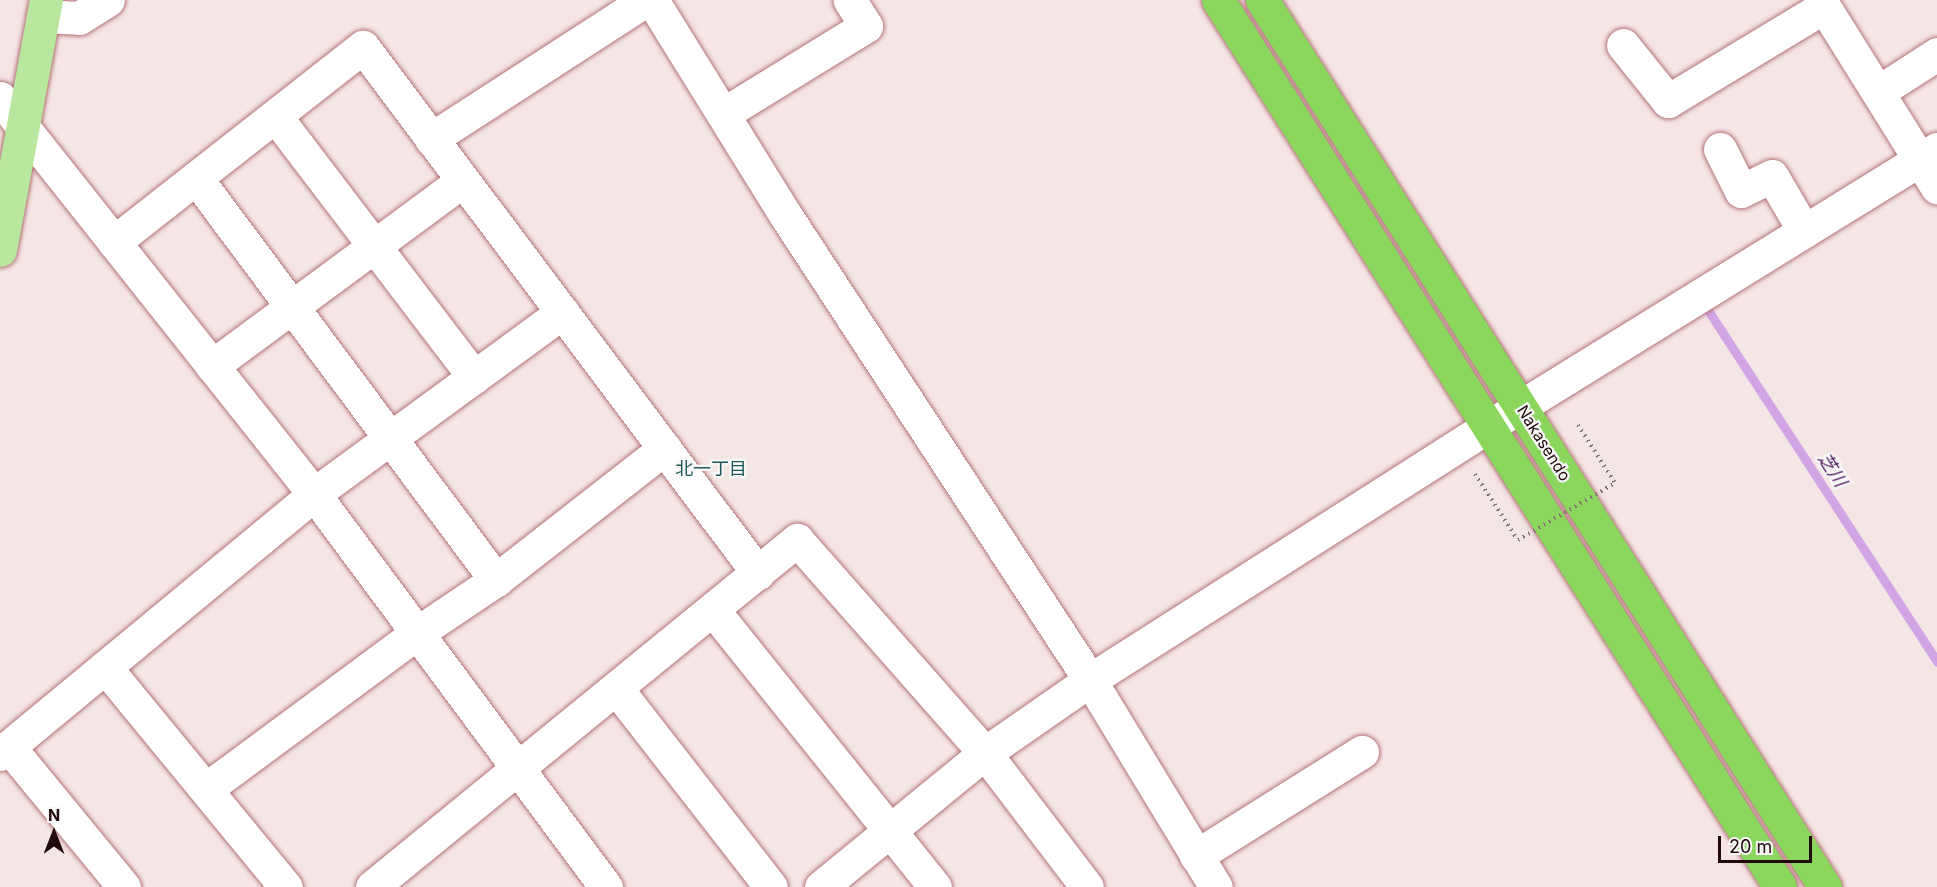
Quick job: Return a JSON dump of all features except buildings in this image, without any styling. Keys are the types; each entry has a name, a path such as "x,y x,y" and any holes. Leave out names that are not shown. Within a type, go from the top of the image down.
{"highway":[{"path":"1218,0 1780,887"},
{"name":"Nakasendo","path":"1262,0 1826,887"}],"main road":[{"path":"0,250 44,8"}],"street":[{"path":"44,8 79,18 108,0"},
{"path":"431,139 646,0"},
{"path":"652,0 723,114 1090,681 1216,887"},
{"path":"723,114 866,26 850,0"},
{"path":"821,887 985,753 1090,681 1520,406 1804,231 1931,165 1878,93 1822,4 1668,101 1623,45"},
{"path":"114,242 363,47 462,182 564,312 758,573"},
{"path":"1878,93 1937,54"},
{"path":"0,98 23,132 114,242 314,494 606,887"},
{"path":"276,117 474,377"},
{"path":"1720,149 1741,191 1772,176 1804,231"},
{"path":"196,178 496,580"},
{"path":"212,366 462,182"},
{"path":"124,887 4,750 314,494 564,312"},
{"path":"206,789 417,633 496,580 665,448"},
{"path":"372,887 797,540 985,753 1087,887"},
{"path":"713,610 936,887"},
{"path":"105,667 286,887"},
{"path":"616,688 771,887"},
{"path":"1196,856 1362,752"}],"path":[{"path":"1475,474 1518,540 1615,483 1578,425"}],"waterway":[{"name":"芝川","path":"1702,301 1937,662"}],"district":[{"name":"北一丁目","path":"711,469"}]}
